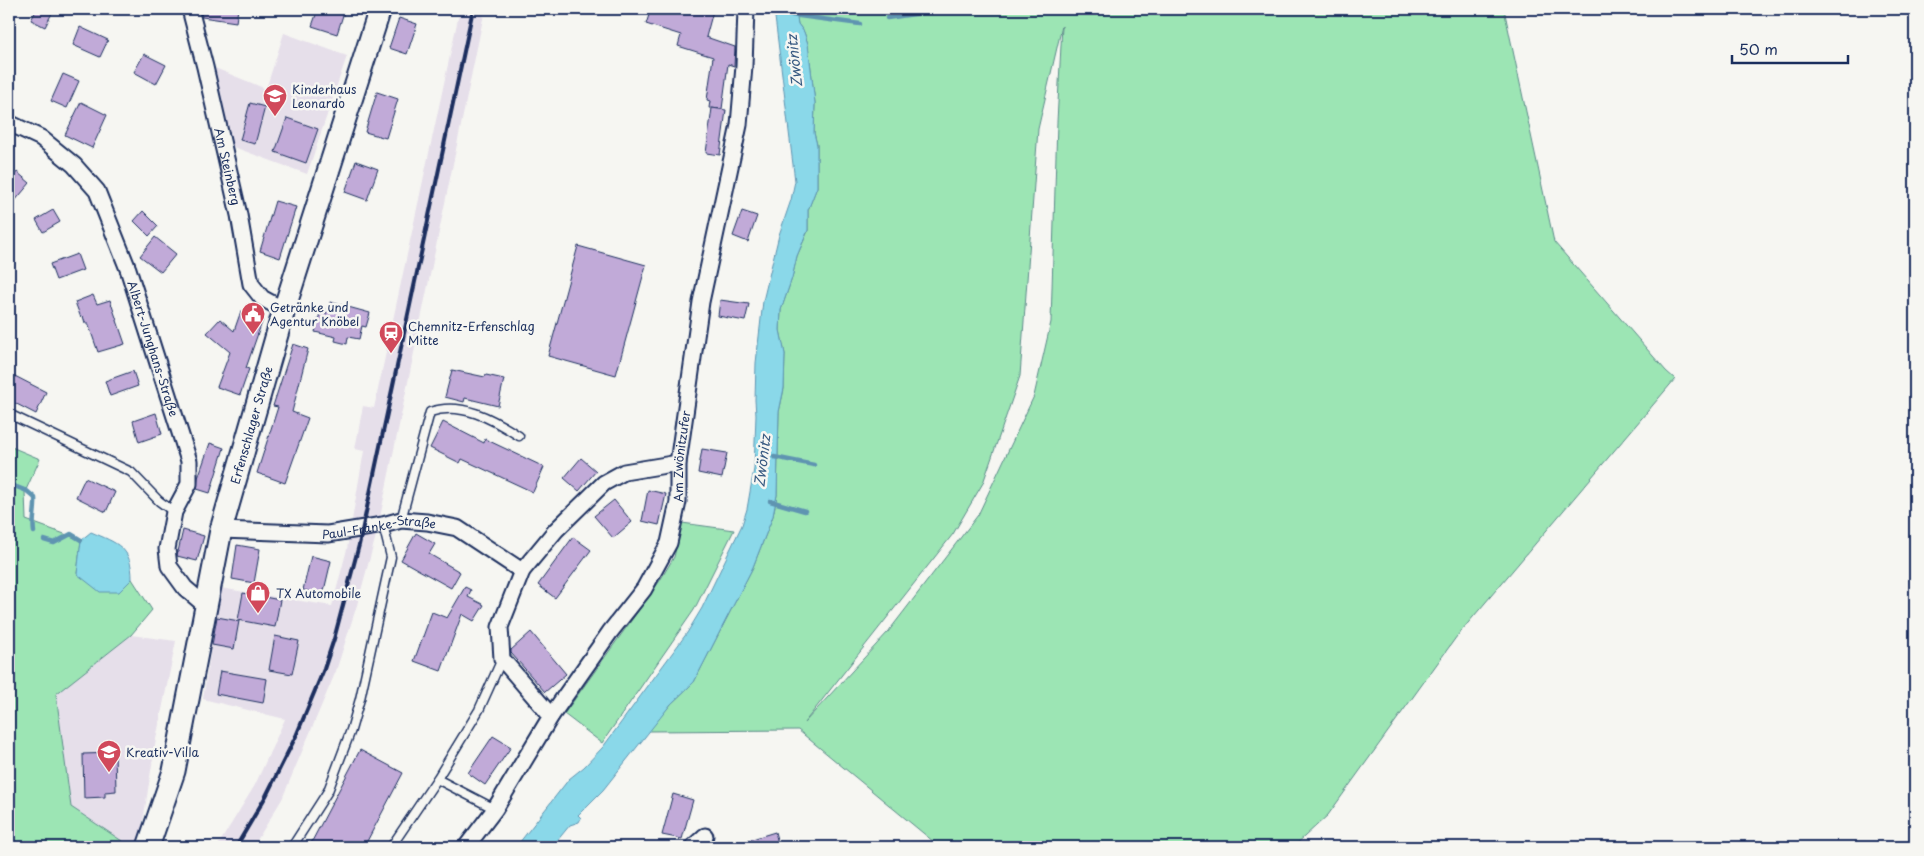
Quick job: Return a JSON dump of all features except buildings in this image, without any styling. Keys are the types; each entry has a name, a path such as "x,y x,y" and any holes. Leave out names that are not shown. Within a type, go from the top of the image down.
{"main road":[{"name":"Erfenschlager Straße","path":"148,847 174,771 221,530 284,310 380,9"}],"street":[{"name":"Am Steinberg","path":"190,9 240,215 251,284 262,298 284,310"},
{"name":"Am Zwönitzufer","path":"466,847 495,809 551,716 610,632 644,589 669,543 678,502 678,463 701,302 738,125 744,66 746,9"},
{"name":"Albert-Junghans-Straße","path":"9,123 41,138 74,165 97,191 128,268 189,461 189,484 174,512 167,549 169,566 185,588 206,606"},
{"path":"551,716 502,659 500,627 522,571 556,530 604,483 624,472 678,463"},
{"name":"Paul-Franke-Straße","path":"221,530 328,534 384,525 401,520 457,528 522,571"},
{"path":"693,847 705,836"}],"lane":[{"path":"401,520 430,412 442,408 468,411 495,421 519,436"},
{"path":"9,414 131,472 159,501 174,512"},
{"path":"292,847 328,790 354,722 391,557 384,525"},
{"path":"391,847 437,779 479,710 502,659"},
{"path":"437,779 495,809"}],"shaded area":[{"path":"460,9 485,9 377,532 357,605 336,671 282,799 253,847 217,847 255,785 285,719 203,699 220,588 332,606 347,549 364,451 355,449 363,406 374,408"},
{"name":"Kinderhaus Leonardo","path":"284,33 347,56 307,174 231,146 215,68 266,89"},
{"name":"Kreativ-Villa","path":"131,635 176,641 156,739 139,847 131,847 71,807 56,693"}],"green space":[{"path":"798,9 1504,9 1554,242 1675,379 1457,636 1328,815 1293,847 940,847 798,730 648,731 671,704 694,682 753,567 773,516 777,495 779,412 784,389 785,354 780,330 781,310 797,256 808,231 808,210 817,187 817,145 814,133 815,103 808,44 804,32 798,24 796,13","holes":["1062,26 1051,322 1034,396 978,515 888,632 804,723 953,534 983,483 1020,376 1038,129"]},
{"path":"9,446 40,459 25,492 26,520 81,540 77,574 119,592 132,579 152,610 131,635 56,694 71,807 131,847 9,847"},
{"path":"682,523 734,530 694,610 602,743 564,714 659,582 674,557"}],"water":[{"name":"Zwönitz","path":"774,9 798,9 796,13 798,24 804,32 808,44 815,103 814,133 817,145 817,187 808,210 808,230 797,256 781,310 780,330 785,354 784,388 779,412 777,495 773,516 753,567 694,682 671,704 603,790 578,815 581,818 579,822 570,825 552,847 516,847 569,779 584,767 603,747 687,633 702,608 742,525 747,509 754,469 756,363 763,301 779,235 791,200 795,181"},
{"path":"91,532 115,543 126,553 132,579 119,592 100,592 77,574 81,540"}],"waterway":[{"path":"887,18 928,12"},
{"path":"792,15 860,24"},
{"name":"Zwönitz","path":"774,457 814,465"},
{"path":"9,484 27,491 35,498 34,532"},
{"path":"770,501 805,511"},
{"path":"44,540 54,543 71,534 81,540"}],"railway":[{"path":"236,847 266,796 296,736 324,669 334,639 359,545 473,9"}],"place":[{"name":"Kinderhaus Leonardo","path":"275,117"},
{"name":"Getränke und Agentur Knöbel","path":"253,335"},
{"name":"Chemnitz-Erfenschlag Mitte","path":"391,354"},
{"name":"TX Automobile","path":"258,614"},
{"name":"Kreativ-Villa","path":"109,773"}]}
